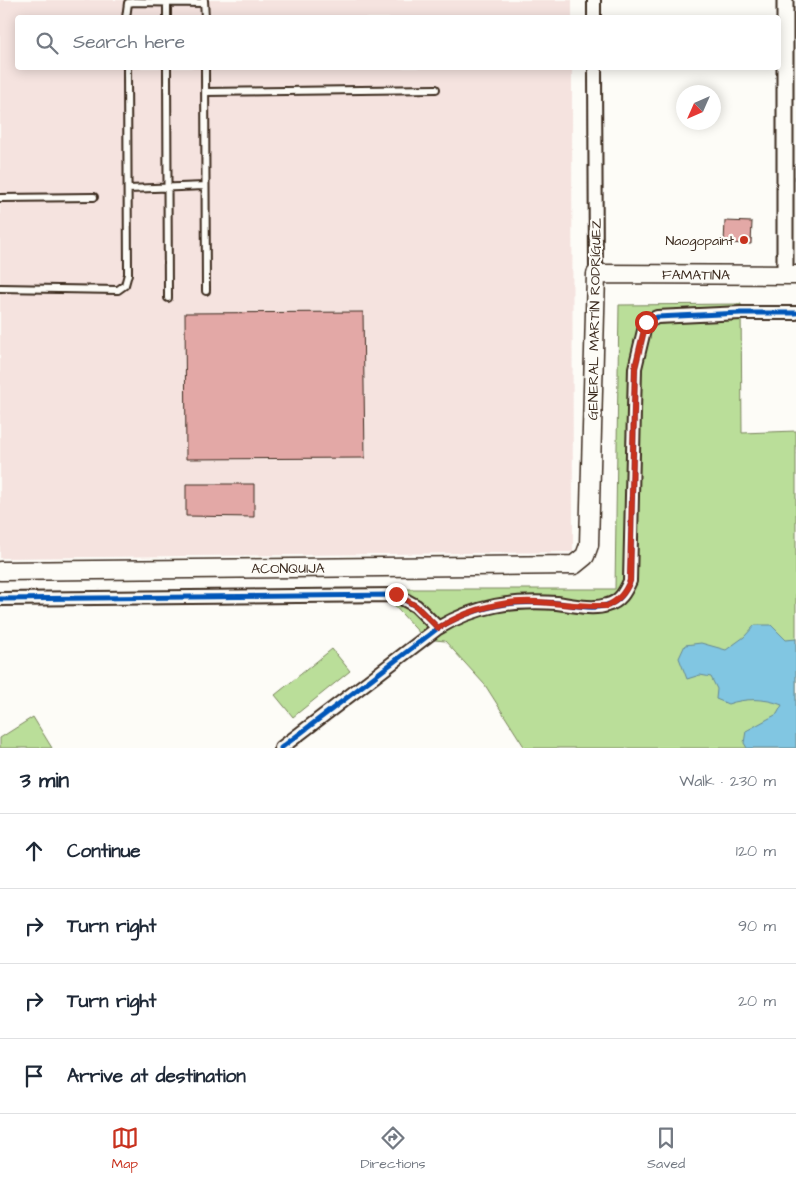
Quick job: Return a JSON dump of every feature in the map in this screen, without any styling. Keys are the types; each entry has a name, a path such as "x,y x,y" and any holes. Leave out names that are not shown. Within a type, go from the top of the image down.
{"main road":[{"name":"FAMATINA","path":"596,274 791,275"},
{"name":"GENERAL MARTÍN RODRÍGUEZ","path":"574,565 585,556 589,545 596,274"},
{"name":"ACONQUIJA","path":"0,571 574,565"}],"street":[{"path":"594,0 594,15"},
{"path":"785,0 791,275"},
{"name":"GENERAL MARTÍN RODRÍGUEZ","path":"595,70 596,274"},
{"path":"281,748 438,628 461,614 510,603 535,602 607,606 616,601 625,592 630,581 635,368 646,322 657,317 741,313 796,313"},
{"path":"0,599 396,594 416,606 438,628"}],"lane":[{"path":"167,1 167,15"},
{"path":"126,15 128,3 204,1 204,15"},
{"path":"0,288 118,290 125,285 128,274 127,70"},
{"path":"167,70 166,188 168,298"},
{"path":"205,70 206,291"},
{"path":"206,92 436,89"},
{"path":"128,189 205,186"},
{"path":"0,198 94,197"}],"shaded area":[{"path":"0,0 572,0 572,15 15,15 15,70 572,70 573,552 0,558"}],"green space":[{"path":"741,304 742,433 796,431 796,748 525,748 485,685 445,641 425,639 379,589 615,589 619,305"},
{"path":"332,649 350,671 293,717 275,695"},
{"path":"33,717 52,748 0,748 0,738"}],"water":[{"path":"755,625 771,625 786,640 796,639 796,748 747,748 744,743 746,731 777,714 782,705 769,701 755,700 728,704 716,699 717,689 711,677 700,675 687,679 679,658 685,645 701,643 726,650 744,637"}],"building":[{"path":"725,221 752,222 751,244 724,243"},
{"path":"363,312 365,458 186,459 185,313"},
{"path":"186,484 254,484 254,517 186,516"}],"cycle path":[{"path":"281,748 438,628 453,620 481,609 525,602 595,607 612,604 619,599 630,581 635,368 646,322 657,317 741,313 796,313"},
{"path":"0,599 396,595 416,606 438,628"}],"place":[{"name":"Naogopaint","path":"744,240"}],"route":[{"path":"396,594 416,606 438,628 461,614 485,607 535,602 607,606 616,601 625,592 630,581 635,368 643,327 646,322"}]}
